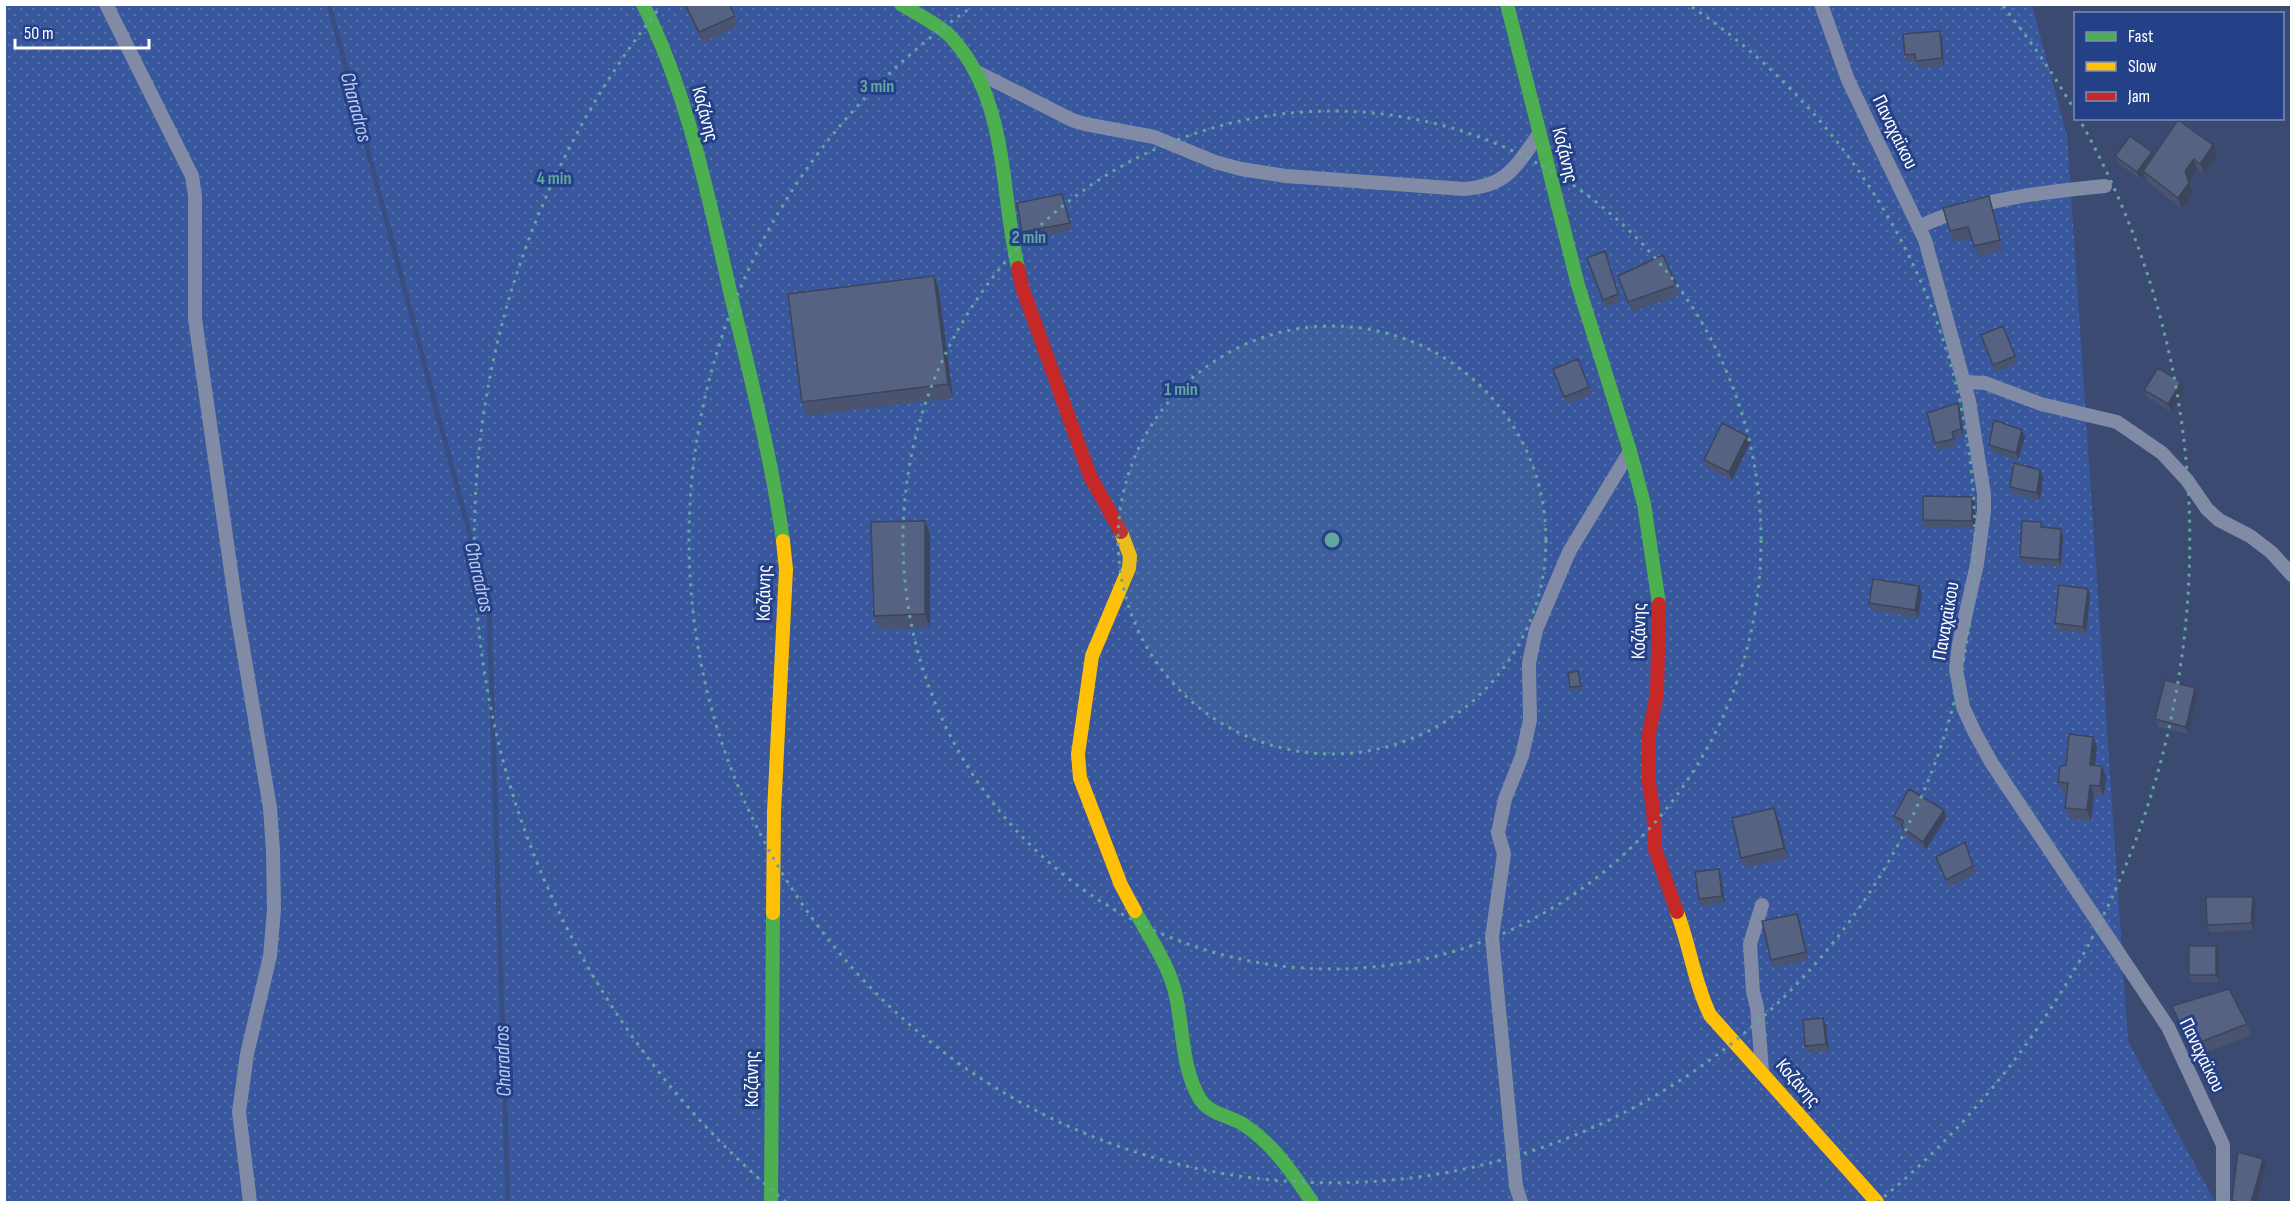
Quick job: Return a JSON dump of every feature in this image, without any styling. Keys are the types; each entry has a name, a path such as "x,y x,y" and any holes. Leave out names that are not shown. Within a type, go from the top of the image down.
{"street":[{"path":"106,4 192,176 195,196 195,319 199,353 237,613 270,808 273,851 273,922 270,956 247,1054 239,1112 250,1203"},
{"name":"Κοζάνης","path":"643,4 668,57 686,119 758,411 783,537 786,569 774,812 771,1203"},
{"path":"901,4 950,36 975,71 996,125 1010,234 1022,286 1090,476 1120,530 1130,556 1129,568 1092,656 1078,754 1080,778 1121,885 1170,972 1186,1065 1199,1098 1205,1106 1242,1124 1270,1146 1288,1165 1312,1203"},
{"name":"Κοζάνης","path":"1506,4 1578,285 1630,451 1644,504 1659,597 1657,693 1649,734 1649,783 1655,849 1667,889 1686,933 1700,995 1710,1015 1877,1203"},
{"name":"Παναχαϊκου","path":"1821,4 1848,80 1919,227 1932,261 1965,382 1984,502 1983,530 1957,657 1957,681 1964,707 1991,762 2168,1027 2223,1145 2223,1203"},
{"path":"975,71 1055,112 1085,124 1154,137 1215,162 1241,169 1286,176 1464,189 1485,188 1513,171 1539,134"},
{"path":"1919,227 1949,213 1976,206 2106,186"},
{"path":"1965,382 1985,383 2041,404 2117,422 2162,453 2187,480 2207,509 2219,520 2250,536 2271,552 2292,575"},
{"path":"1521,1203 1516,1186 1492,937 1504,854 1498,833 1505,799 1522,756 1530,720 1529,663 1536,630 1569,552 1630,451"},
{"path":"1762,905 1750,944 1762,1071"}],"shaded area":[{"path":"5,5 2032,5 2067,136 2128,1041 2215,1202 5,1202"}],"building":[{"path":"685,4 729,4 735,16 699,32"},
{"path":"1940,31 1942,58 1916,61 1915,54 1905,55 1903,34"},
{"path":"2178,120 2213,145 2200,164 2194,159 2185,171 2189,183 2178,198 2143,171"},
{"path":"2130,136 2152,152 2137,172 2115,156"},
{"path":"1062,194 1070,223 1022,232 1017,203"},
{"path":"1989,196 2000,240 1974,246 1968,227 1950,231 1943,208"},
{"path":"1605,251 1618,294 1603,300 1587,258"},
{"path":"1663,255 1676,285 1628,302 1618,276"},
{"path":"934,276 948,384 802,402 788,294"},
{"path":"2003,326 2015,356 1993,365 1981,335"},
{"path":"1578,359 1589,387 1564,397 1553,369"},
{"path":"2158,368 2181,382 2168,404 2144,390"},
{"path":"1958,403 1961,429 1952,432 1954,439 1935,443 1927,413"},
{"path":"1994,420 2022,430 2016,453 1989,445"},
{"path":"1722,423 1747,436 1729,472 1704,460"},
{"path":"2014,463 2040,470 2037,493 2010,487"},
{"path":"1923,496 1972,497 1972,521 1923,520"},
{"path":"925,521 925,614 874,616 871,522"},
{"path":"2022,521 2041,522 2041,527 2061,529 2059,560 2020,557"},
{"path":"1873,579 1919,586 1915,610 1869,603"},
{"path":"2059,585 2088,589 2083,627 2055,623"},
{"path":"1578,671 1581,686 1570,687 1568,673"},
{"path":"2165,680 2195,688 2186,727 2155,719"},
{"path":"2069,734 2093,737 2090,765 2102,766 2100,786 2090,785 2087,810 2065,808 2068,783 2058,782 2060,766 2066,765"},
{"path":"1909,789 1944,810 1923,842 1902,827 1903,821 1894,816"},
{"path":"1774,808 1784,848 1741,858 1732,818"},
{"path":"1965,842 1973,866 1946,880 1936,857"},
{"path":"1719,869 1722,896 1699,899 1695,872"},
{"path":"2206,897 2253,897 2251,923 2207,925"},
{"path":"1797,914 1806,952 1771,960 1762,921"},
{"path":"2189,946 2216,946 2216,975 2189,975"},
{"path":"2229,989 2247,1024 2190,1046 2172,1006"},
{"path":"1823,1018 1826,1044 1805,1046 1803,1020"},
{"path":"2238,1152 2263,1159 2251,1203 2232,1200"}],"waterway":[{"name":"Charadros","path":"329,4 489,607 508,1202"}],"traffic: fast":[{"path":"643,4 673,75 696,149 760,420 783,541"},
{"path":"901,4 951,37 970,62 983,89 1000,147 1018,268"},
{"path":"1507,4 1578,285 1630,451 1644,504 1659,604"},
{"path":"1135,911 1171,978 1189,1073 1200,1099 1208,1108 1243,1124 1264,1140 1289,1169 1312,1202"},
{"path":"771,1202 773,913"}],"traffic: slow":[{"path":"1121,532 1130,556 1129,568 1092,656 1078,754 1080,778 1121,885 1135,911"},
{"path":"773,913 774,812 786,569 783,541"},
{"path":"1677,912 1700,990 1710,1015 1877,1202"}],"traffic: jam":[{"path":"1018,268 1022,287 1090,476 1121,532"},
{"path":"1659,604 1657,693 1649,734 1649,783 1655,849 1677,912"}]}
